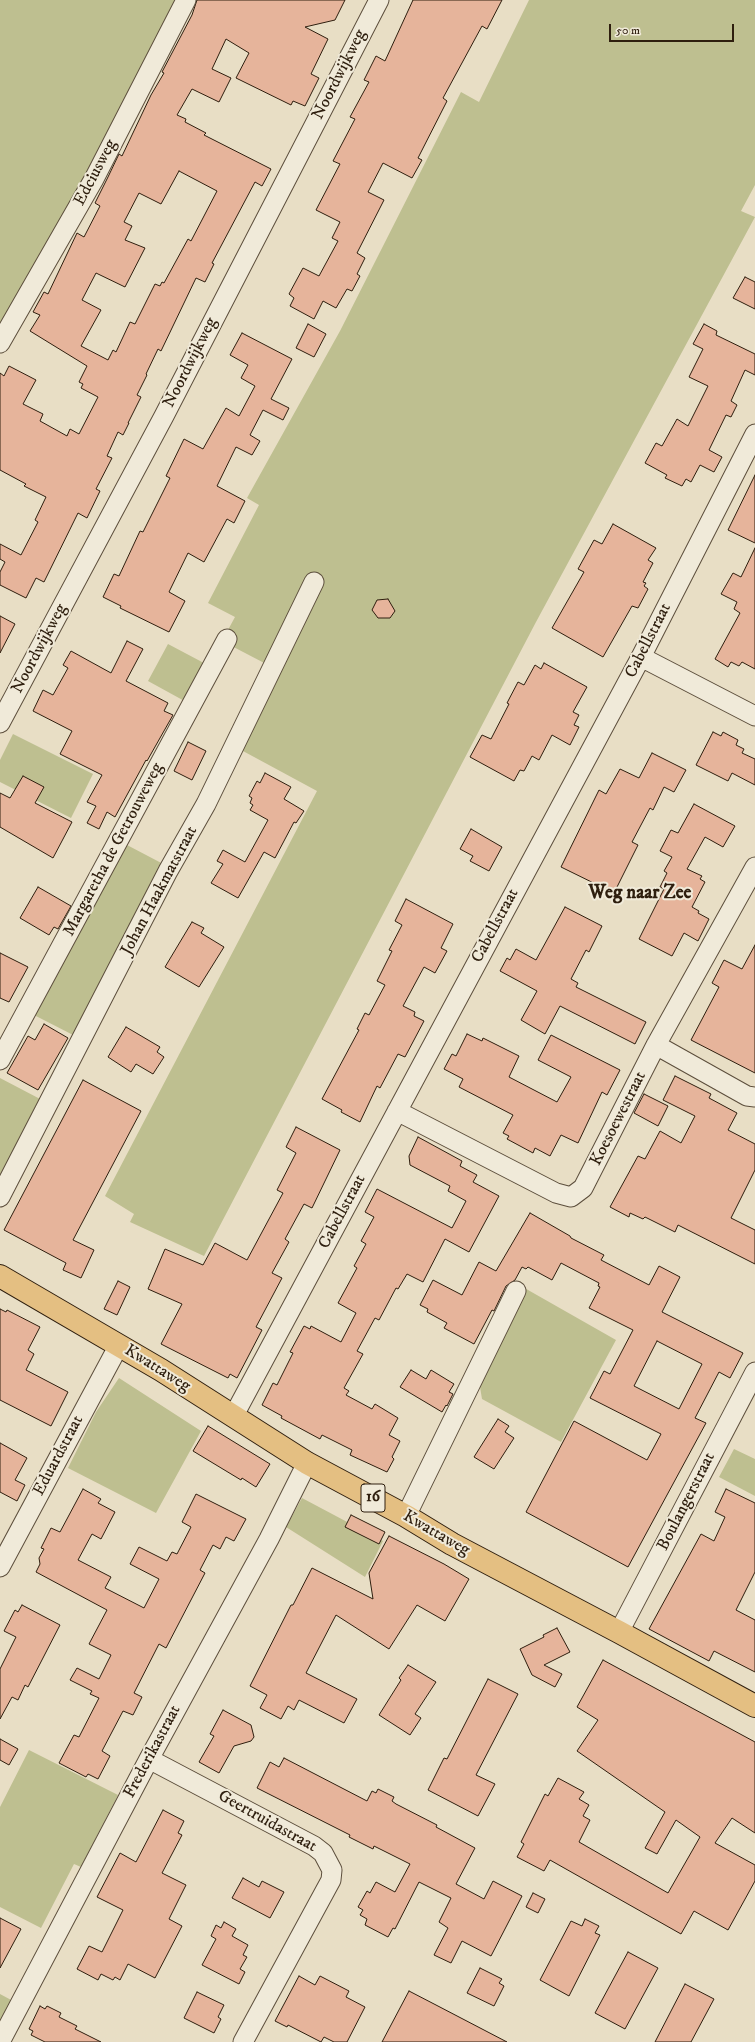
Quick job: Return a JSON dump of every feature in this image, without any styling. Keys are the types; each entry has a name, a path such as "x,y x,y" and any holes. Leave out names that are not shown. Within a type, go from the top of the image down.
{"main road":[{"name":"Kwattaweg","path":"0,1276 119,1345 307,1463 406,1516 452,1544 754,1702"}],"street":[{"name":"Edciusweg","path":"0,343 94,179 186,0"},
{"name":"Noordwijkweg","path":"0,724 164,416 378,0"},
{"name":"Cabellstraat","path":"234,1417 641,657 755,434"},
{"name":"Johan Haakmatstraat","path":"0,1197 168,871 206,804 314,582"},
{"name":"Margaretha de Getrouweweg","path":"0,1060 227,639"},
{"path":"641,657 755,716"},
{"name":"Koesoewestraat","path":"397,1111 556,1193 571,1197 583,1188 656,1045 755,867"},
{"path":"656,1045 747,1096 755,1097"},
{"path":"406,1516 516,1291"},
{"name":"Eduardstraat","path":"0,1567 119,1345"},
{"name":"Boulangerstraat","path":"619,1632 755,1372"},
{"name":"Frederikastraat","path":"0,2042 149,1759 269,1539 307,1463"},
{"name":"Geertruidastraat","path":"149,1759 314,1846 323,1853 332,1870 331,1880 243,2042"}],"green space":[{"path":"0,0 179,0 0,332"},
{"path":"529,0 755,0 755,185 741,211 755,217 536,622 204,1256 130,1222 134,1214 105,1196 317,791 230,744 270,666 222,641 235,617 208,603 259,505 247,498 340,331 461,92 479,102"},
{"path":"168,644 219,671 199,709 148,681"},
{"path":"13,734 93,774 71,818 0,782 0,760"},
{"path":"127,845 167,866 77,1037 34,1015"},
{"path":"0,1078 42,1100 0,1185"},
{"path":"521,1286 616,1340 561,1442 482,1399 478,1375"},
{"path":"119,1378 201,1431 156,1513 68,1468 96,1412"},
{"path":"734,1449 755,1459 755,1496 719,1477"},
{"path":"302,1498 383,1541 365,1577 286,1527"},
{"path":"29,1750 118,1795 81,1867 74,1864 41,1928 0,1907 0,1807"},
{"path":"0,1994 13,2001 0,2027"}],"building":[{"path":"197,0 345,0 335,20 305,27 328,39 311,74 319,78 305,106 293,101 291,105 236,78 249,53 226,39 212,69 231,78 219,102 192,89 177,115 186,119 185,122 206,133 204,135 271,169 262,186 255,182 212,263 214,264 205,282 196,278 161,351 158,349 137,395 141,397 129,423 123,435 118,432 107,456 112,458 96,489 100,491 87,518 78,513 44,582 36,578 26,598 0,585 0,572 5,562 0,559 0,544 21,555 38,522 35,520 46,497 24,486 26,484 0,470 0,373 4,376 9,366 36,380 23,404 43,414 40,421 67,436 70,429 79,434 98,397 81,388 83,384 79,382 87,366 30,331 40,315 33,312 44,292 48,294 77,233 84,237 100,206 95,203 119,154 122,156 151,95 164,73 162,72 192,15","holes":["179,171 217,191 191,241 188,239 164,283 162,282 160,286 155,284 135,324 130,322 116,352 113,350 108,360 81,346 101,310 82,300 96,273 125,287 145,248 125,240 132,226 124,222 139,193 161,204"]},
{"path":"413,0 502,0 487,29 482,26 443,98 447,101 418,158 422,160 412,178 383,163 368,192 384,200 357,253 365,258 357,274 360,276 352,291 347,289 336,308 323,301 314,319 290,306 294,298 289,294 303,268 319,276 338,241 332,238 340,222 316,210 340,164 333,161 355,119 350,117 369,82 364,80 376,56 385,61"},
{"path":"745,277 755,282 755,309 733,298"},
{"path":"308,324 326,334 314,357 296,348"},
{"path":"704,324 717,331 716,335 755,354 755,375 745,370 731,401 737,405 731,417 726,415 709,450 722,457 714,472 700,465 691,482 686,479 682,486 665,478 667,475 645,463 656,443 662,446 677,419 688,426 708,386 689,377 703,349 693,344"},
{"path":"242,333 292,359 271,399 289,408 283,420 263,410 250,435 260,441 252,455 236,447 217,486 245,501 234,523 227,519 204,562 188,553 169,592 185,601 169,632 120,608 121,606 103,597 114,574 119,576 140,531 143,532 170,478 166,476 184,439 203,449 226,408 239,416 255,386 241,378 248,365 230,355"},
{"path":"755,475 755,543 728,530"},
{"path":"613,524 656,548 648,560 653,563 643,582 646,583 644,586 648,589 638,608 632,606 603,657 552,628 584,572 578,569 594,540 602,544"},
{"path":"755,548 755,669 742,662 739,666 731,662 728,667 715,659 740,613 734,609 737,602 721,594 733,573 741,577"},
{"path":"388,599 395,611 390,618 378,618 372,610 377,600"},
{"path":"0,616 15,624 0,653"},
{"path":"127,641 143,649 126,681 168,703 164,711 173,715 147,761 146,760 115,817 107,812 99,829 87,823 96,806 87,802 102,775 60,754 72,731 33,711 43,690 53,695 68,668 63,665 71,651 111,673"},
{"path":"544,663 587,687 573,712 579,715 574,725 579,727 570,745 552,735 539,760 532,756 524,771 520,770 514,781 470,757 482,735 491,739 509,704 507,703 518,682 524,685 535,665 541,669"},
{"path":"713,732 721,736 723,732 738,740 736,745 744,749 742,753 755,759 755,785 732,773 728,781 696,765"},
{"path":"188,742 206,751 192,780 174,771"},
{"path":"652,753 686,770 674,792 664,787 653,810 650,808 632,842 638,845 614,893 561,867 599,790 606,794 620,769 639,778"},
{"path":"265,773 291,787 284,799 304,811 296,823 294,822 275,858 264,852 238,898 211,883 223,864 217,861 223,850 245,862 268,820 250,810 253,805 250,803 252,798 249,796 257,781 260,783"},
{"path":"23,776 44,787 35,803 72,822 53,858 0,827 0,793 10,798"},
{"path":"694,804 735,826 723,847 705,837 687,869 702,876 700,879 705,882 692,907 699,911 698,913 709,919 698,941 684,933 672,956 639,939 664,889 660,887 667,873 664,871 672,857 660,851 671,830 678,833"},
{"path":"471,829 502,847 489,871 470,861 473,856 460,849"},
{"path":"38,887 71,906 58,929 54,927 49,935 20,918"},
{"path":"406,899 453,924 441,948 447,951 435,973 424,967 403,1006 415,1012 414,1016 424,1021 405,1057 398,1054 380,1088 377,1086 360,1122 341,1112 342,1110 322,1099 359,1030 357,1029 365,1013 369,1015 385,985 377,981 392,951 389,950 402,925 395,921"},
{"path":"565,907 602,926 589,952 586,950 571,979 578,983 576,987 646,1022 635,1044 560,1006 545,1034 521,1020 537,991 500,971 507,958 510,960 516,949 536,960"},
{"path":"192,922 204,928 201,933 224,947 199,987 165,967"},
{"path":"755,945 755,1073 691,1040 719,987 712,983 724,960 742,969"},
{"path":"0,953 28,967 9,1002 0,998"},
{"path":"44,1024 68,1038 38,1090 7,1073 28,1036 35,1040"},
{"path":"126,1027 160,1047 157,1052 164,1057 153,1074 136,1064 131,1072 108,1057"},
{"path":"467,1034 482,1041 483,1038 519,1056 509,1077 557,1102 571,1077 538,1060 551,1035 620,1070 607,1095 602,1092 578,1143 561,1135 550,1156 535,1148 533,1153 507,1139 509,1136 503,1133 513,1115 459,1087 463,1079 444,1069 452,1054 456,1056"},
{"path":"675,1076 711,1094 709,1098 737,1113 728,1130 755,1144 755,1170 731,1218 755,1230 755,1264 678,1225 675,1232 645,1217 643,1219 630,1213 629,1217 610,1207 638,1156 645,1159 660,1131 681,1143 695,1116 663,1100"},
{"path":"83,1080 141,1111 73,1240 94,1250 81,1278 63,1270 66,1263 4,1230"},
{"path":"644,1094 668,1106 658,1126 634,1113"},
{"path":"296,1127 340,1150 312,1208 304,1204 285,1239 289,1242 272,1273 282,1278 256,1327 262,1330 237,1378 230,1374 228,1378 161,1344 182,1304 148,1289 165,1249 203,1265 215,1243 247,1260 283,1193 277,1190 296,1153 286,1147"},
{"path":"418,1137 462,1161 460,1166 477,1175 473,1182 499,1196 469,1252 445,1239 423,1282 407,1274 398,1289 396,1288 379,1320 375,1318 357,1351 363,1354 344,1388 349,1391 346,1395 372,1409 375,1404 398,1418 389,1435 400,1441 392,1457 394,1459 387,1472 350,1455 352,1450 322,1435 320,1439 281,1418 282,1416 262,1405 273,1383 277,1385 293,1353 290,1352 304,1326 310,1329 311,1326 341,1342 356,1313 338,1303 357,1268 354,1266 366,1244 361,1241 374,1217 365,1212 377,1189 452,1228 466,1201 448,1191 450,1186 410,1165 409,1156"},
{"path":"530,1213 571,1238 604,1255 601,1260 649,1285 659,1266 680,1277 662,1312 743,1353 730,1378 719,1372 695,1418 706,1423 628,1567 526,1512 574,1421 647,1460 661,1434 590,1398 604,1371 610,1374 633,1330 589,1308 600,1287 598,1286 599,1283 561,1263 552,1280 528,1267 526,1269 522,1267 515,1280 506,1286 494,1311 492,1310 474,1344 444,1328 447,1323 427,1312 428,1309 420,1305 433,1280 462,1295 479,1262 496,1271","holes":["657,1341 702,1364 679,1409 634,1386"]},
{"path":"118,1281 130,1287 117,1315 104,1309"},
{"path":"0,1309 6,1312 7,1310 40,1327 28,1350 34,1354 26,1370 68,1392 51,1426 0,1400"},
{"path":"411,1370 426,1379 431,1370 454,1384 449,1392 453,1394 442,1412 400,1387"},
{"path":"498,1419 509,1426 505,1432 514,1438 494,1469 474,1457"},
{"path":"208,1426 270,1464 256,1487 242,1478 241,1480 193,1451"},
{"path":"0,1443 27,1458 15,1480 25,1485 17,1501 0,1492"},
{"path":"83,1489 101,1499 98,1503 115,1512 101,1539 92,1534 78,1560 111,1577 105,1588 144,1608 159,1579 130,1564 139,1547 167,1561 172,1552 177,1554 191,1527 182,1522 196,1494 246,1519 234,1541 226,1537 220,1549 213,1545 200,1570 205,1573 166,1648 159,1644 134,1693 142,1697 133,1715 123,1711 102,1751 110,1756 98,1779 88,1774 86,1777 59,1763 74,1735 79,1737 99,1698 90,1694 92,1691 70,1680 77,1668 99,1679 111,1655 89,1644 107,1610 36,1572 40,1564 39,1558 44,1549 41,1548 51,1528 60,1532"},
{"path":"726,1489 755,1503 755,1572 736,1610 755,1620 755,1672 714,1651 709,1661 649,1629 701,1534 714,1541 725,1517 715,1512"},
{"path":"351,1515 385,1532 379,1544 345,1527"},
{"path":"389,1536 444,1564 469,1579 445,1621 417,1605 389,1649 336,1615 306,1673 357,1699 344,1723 299,1700 294,1710 288,1706 281,1719 260,1708 267,1695 250,1686 291,1605 293,1605 312,1568 373,1599 369,1573"},
{"path":"22,1605 60,1625 28,1687 25,1685 18,1700 12,1697 0,1719 0,1669 16,1637 4,1631 15,1610 18,1612"},
{"path":"557,1628 570,1652 544,1665 562,1674 555,1687 532,1675 520,1649 544,1637 543,1635"},
{"path":"603,1660 755,1742 755,1833 732,1818 715,1843 755,1865 755,1881 728,1930 694,1911 681,1934 550,1860 544,1871 517,1857 524,1844 521,1842 545,1794 548,1796 558,1778 584,1792 579,1799 589,1805 583,1816 590,1820 579,1842 668,1893 700,1837 676,1820 657,1854 645,1848 665,1812 577,1751 598,1720 577,1707"},
{"path":"408,1665 436,1682 415,1714 421,1718 410,1735 379,1715 401,1680 399,1678"},
{"path":"488,1679 518,1694 476,1775 495,1784 478,1816 428,1790 444,1758 447,1759"},
{"path":"223,1710 251,1725 254,1737 251,1741 234,1746 219,1773 199,1762 214,1736 210,1734"},
{"path":"0,1739 18,1749 9,1765 0,1760"},
{"path":"284,1758 367,1801 372,1791 376,1793 378,1789 394,1797 392,1801 396,1804 437,1825 436,1827 475,1848 456,1884 484,1899 493,1881 522,1896 491,1956 462,1941 451,1963 434,1955 448,1928 439,1922 451,1898 419,1882 395,1929 393,1928 388,1937 365,1925 367,1919 360,1915 363,1910 358,1907 367,1891 370,1893 376,1882 395,1892 410,1864 374,1846 373,1849 349,1837 350,1835 257,1788 270,1762 279,1767"},
{"path":"163,1810 184,1821 178,1833 182,1835 162,1873 186,1885 169,1919 182,1926 155,1978 128,1964 120,1980 115,1977 113,1980 101,1974 98,1980 77,1969 89,1946 102,1952 123,1910 97,1897 120,1853 136,1862"},
{"path":"243,1878 259,1887 262,1881 284,1892 270,1918 232,1898"},
{"path":"533,1893 545,1899 538,1913 526,1907"},
{"path":"0,1918 21,1929 0,1968"},
{"path":"585,1919 599,1926 595,1933 600,1935 569,1996 540,1980 571,1921 582,1926"},
{"path":"224,1922 236,1929 232,1936 248,1945 243,1955 247,1957 240,1969 245,1972 239,1984 202,1965 216,1939 211,1936 216,1925 221,1928"},
{"path":"628,1952 658,1968 625,2029 595,2013"},
{"path":"480,1968 502,1979 499,1983 504,1986 494,2006 467,1993"},
{"path":"299,1976 315,1985 320,1976 349,1991 346,1997 365,2007 347,2042 334,2042 324,2037 321,2042 288,2025 287,2027 275,2021"},
{"path":"685,1984 714,1999 691,2042 655,2042"},
{"path":"409,1991 436,2005 507,2042 382,2042"},
{"path":"197,1992 224,2005 218,2017 221,2019 214,2033 184,2018"},
{"path":"40,2006 45,2009 47,2006 61,2013 59,2017 77,2026 75,2029 101,2042 45,2042 31,2035 33,2031 29,2029"}],"district":[{"name":"Weg naar Zee","path":"640,894"}]}
